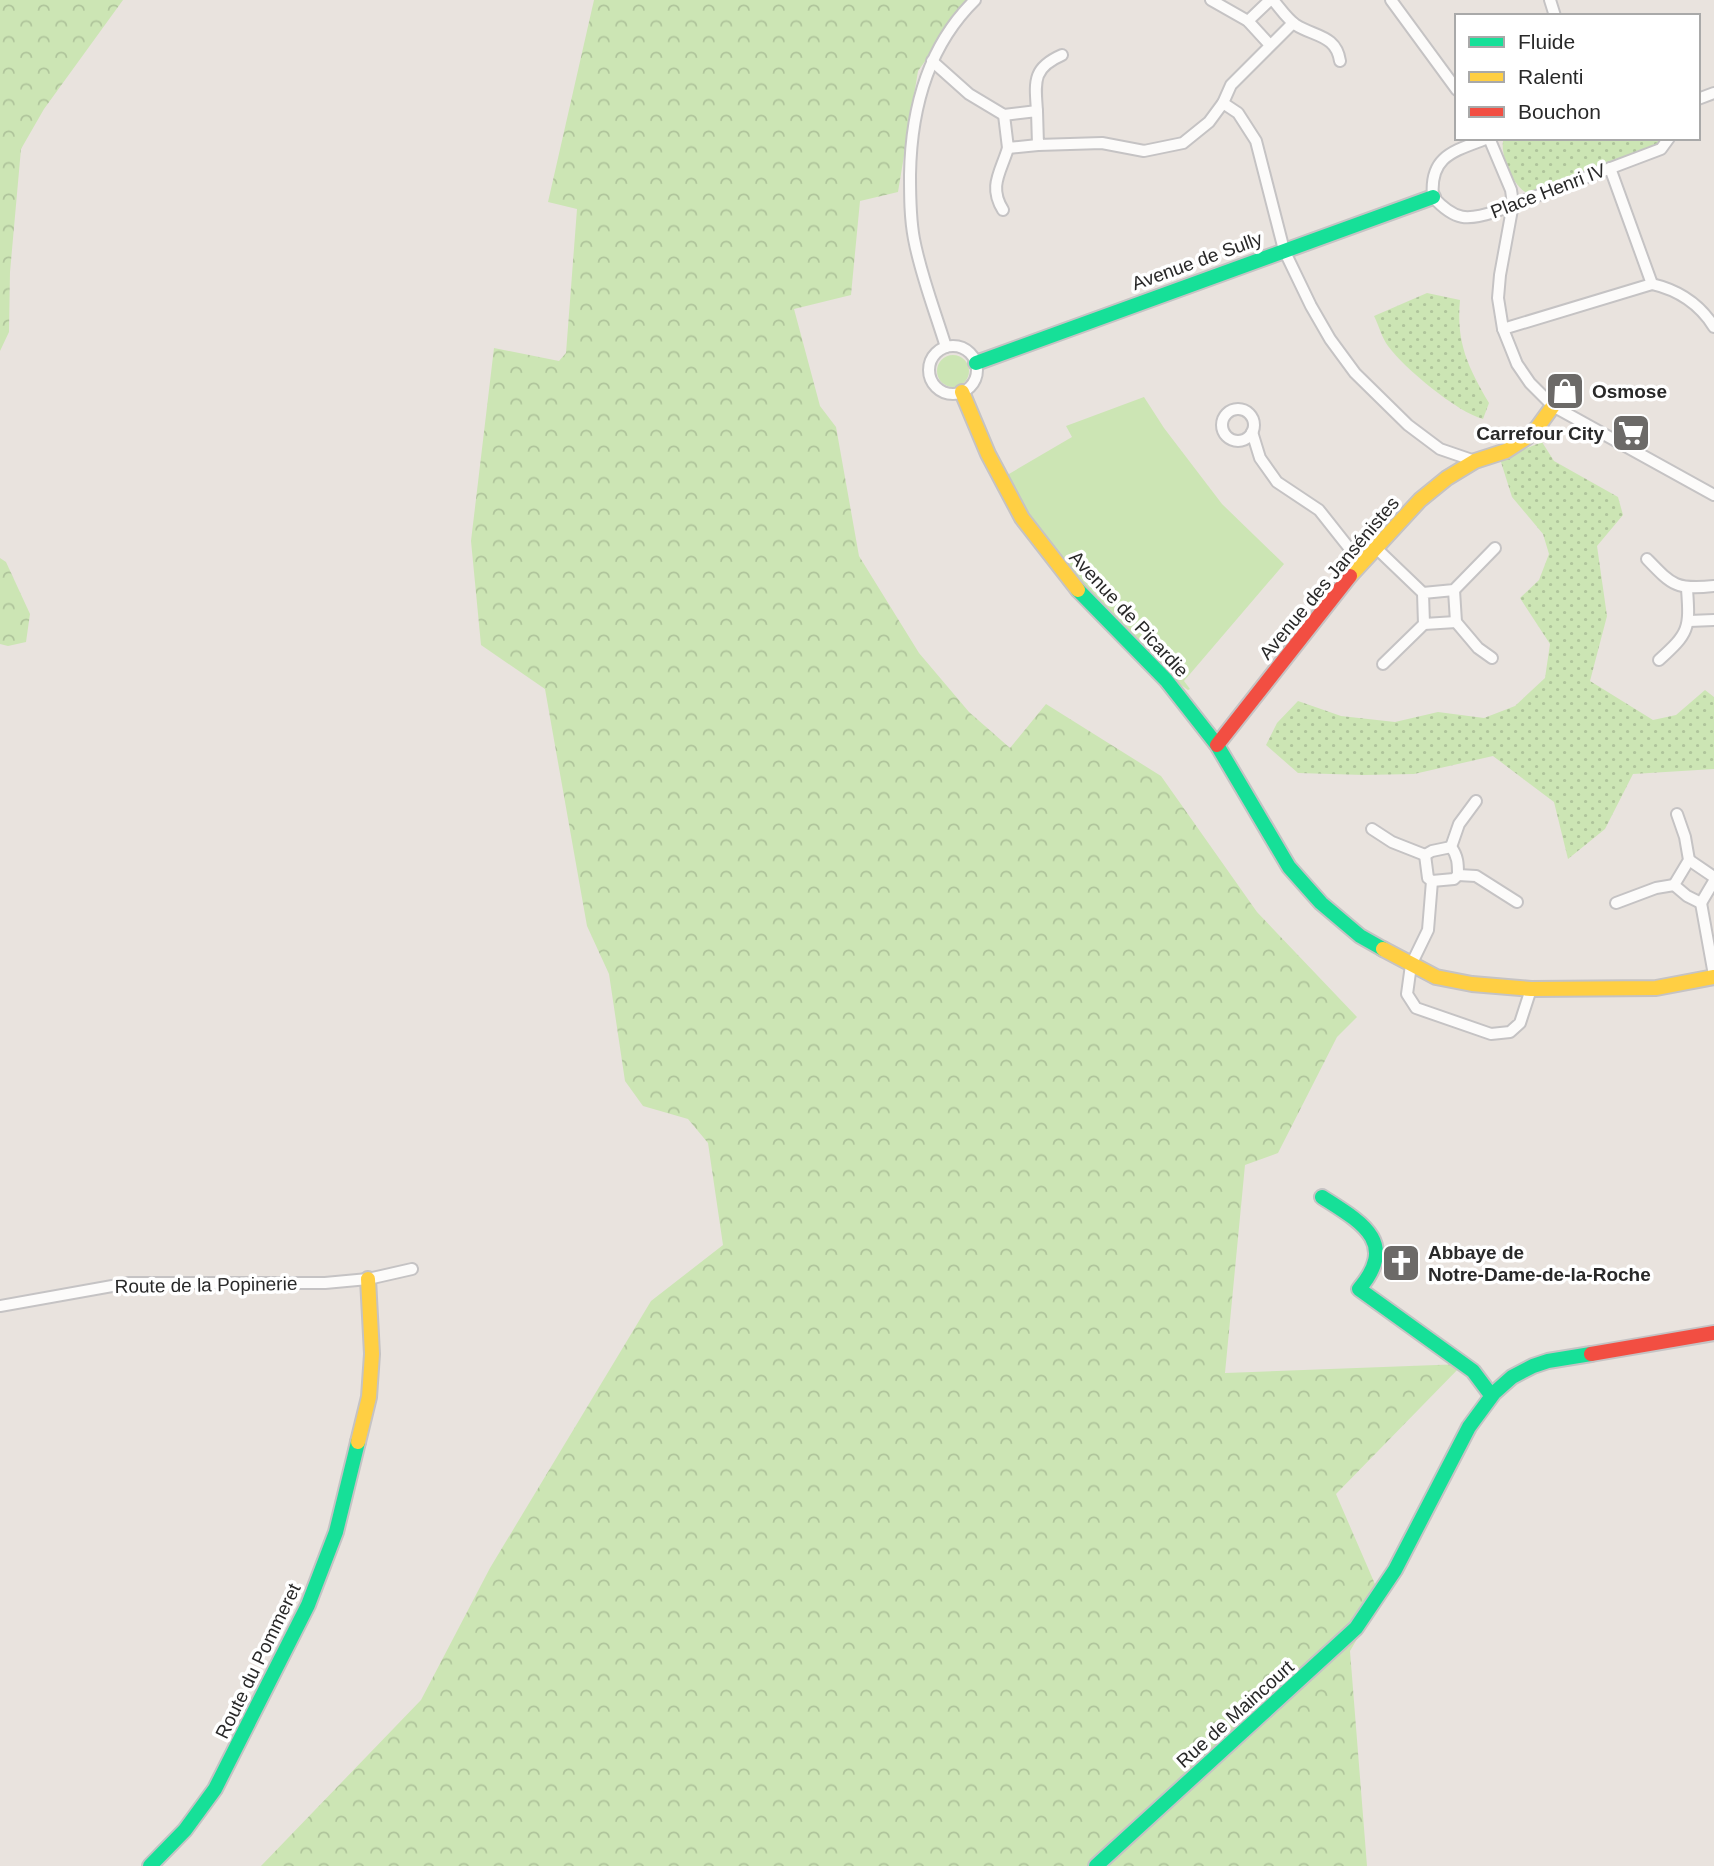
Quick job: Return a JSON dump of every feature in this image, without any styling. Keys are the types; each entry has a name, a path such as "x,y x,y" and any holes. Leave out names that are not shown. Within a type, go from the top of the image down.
{"street":[{"path":"946,347 916,250 910,209 913,126 922,85 932,61 950,30 975,0"},
{"path":"1211,0 1248,21 1270,45"},
{"path":"1248,21 1272,0 1293,23 1309,32 1324,36 1333,43 1339,52 1340,61"},
{"path":"1391,0 1455,87"},
{"path":"1008,148 1102,143 1144,151 1183,143 1209,122 1223,103 1231,85 1293,23"},
{"path":"1038,145 1035,80 1047,62 1062,55"},
{"path":"932,61 969,94 1004,115 1037,111"},
{"path":"1223,103 1238,113 1256,141 1284,250 1324,328 1355,373 1380,400 1425,439 1440,449 1475,461"},
{"path":"1003,210 995,197 995,183 1008,148 1004,115"},
{"path":"1433,197 1434,170 1441,160 1452,152 1483,140"},
{"path":"1489,140 1511,190 1513,204 1498,298 1503,329 1517,364 1530,383 1553,406 1714,495"},
{"name":"Place Henri IV","path":"1433,197 1456,216 1474,219 1661,149 1668,140"},
{"path":"1610,168 1652,284"},
{"name":"Avenue de Sully","path":"976,363 1433,197"},
{"path":"1503,329 1652,284 1673,289 1708,317 1714,327"},
{"path":"946,347 961,347 976,363 973,383 962,392 948,393 936,386 929,373 931,360 946,347"},
{"name":"Avenue de Picardie","path":"962,392 988,454 1022,517 1055,563 1089,603 1166,680 1217,745 1289,867 1321,904 1360,936 1436,977 1472,984 1531,989 1656,988 1714,976"},
{"name":"Avenue des Jansénistes","path":"1217,745 1361,563 1420,500 1447,478 1475,461 1506,451 1527,438 1553,406"},
{"path":"1252,432 1260,458 1277,482 1319,510 1361,563"},
{"path":"1375,547 1423,593 1424,624"},
{"path":"1423,593 1454,590 1495,548"},
{"path":"1647,559 1667,580 1687,589 1714,586"},
{"path":"1659,660 1681,640 1689,621 1687,589"},
{"path":"1454,590 1456,622 1478,648 1492,658"},
{"path":"1689,621 1714,620"},
{"path":"1383,664 1424,624 1456,622"},
{"path":"1451,847 1459,824 1476,801"},
{"path":"1616,903 1656,888 1674,885 1689,860 1677,814"},
{"path":"1372,829 1392,842 1425,855"},
{"path":"1425,855 1432,850 1451,847"},
{"path":"1451,847 1457,853 1458,875"},
{"path":"1425,855 1429,878 1432,881 1428,930 1411,965 1407,994 1416,1008 1491,1034 1510,1032 1520,1023 1531,989"},
{"path":"1689,860 1714,879 1701,902 1714,976"},
{"path":"1432,881 1454,879 1458,875 1476,876 1517,902"},
{"path":"1674,885 1687,896 1701,902"},
{"path":"1322,1197 1361,1224 1376,1246 1378,1257 1374,1269 1359,1289 1473,1371 1491,1395"},
{"name":"Route de la Popinerie","path":"0,1306 129,1283 325,1283 368,1279 412,1269"},
{"name":"Route du Pommeret","path":"150,1866 170,1849 215,1789 322,1573 369,1397 372,1354 368,1279"},
{"name":"Rue de Maincourt","path":"1096,1866 1335,1649 1371,1610 1464,1436 1491,1395 1517,1374 1538,1364 1714,1333"}],"green space":[{"path":"0,0 123,0 44,109 21,149 10,272 9,332 0,351"},
{"path":"594,0 969,0 918,71 898,192 860,201 851,295 794,309 820,406 836,427 859,556 919,653 969,712 1010,748 1046,704 1161,776 1257,912 1357,1017 1337,1037 1278,1153 1245,1165 1225,1373 1463,1364 1336,1494 1381,1598 1350,1651 1367,1866 261,1866 421,1700 490,1568 651,1301 723,1245 708,1143 688,1119 643,1106 625,1081 609,974 587,926 545,689 481,645 471,541 494,348 559,361 566,353 577,209 548,202"},
{"path":"1504,140 1662,140 1652,149 1530,194 1513,179 1505,161"},
{"path":"1427,293 1460,300 1460,329 1465,354 1489,403 1483,419 1460,408 1432,388 1396,355 1382,336 1374,316"},
{"path":"953,355 965,359 969,371 965,383 953,387 941,383 937,371 941,359"},
{"path":"1144,397 1222,504 1284,564 1184,681 1190,689 1188,690 1166,674 1065,571 1002,478 1072,437 1066,426"},
{"path":"1542,442 1554,461 1618,497 1623,515 1597,546 1607,616 1590,681 1653,720 1676,715 1705,690 1714,697 1714,769 1633,774 1605,829 1568,859 1554,802 1493,756 1414,774 1298,773 1266,745 1277,723 1298,701 1341,716 1395,722 1438,712 1484,718 1515,706 1545,678 1550,644 1520,598 1539,580 1549,554 1543,534 1512,497 1500,459"},
{"path":"0,558 6,562 30,614 26,642 8,646 0,644"}],"traffic: fast":[{"path":"976,363 1433,197"},
{"path":"1078,590 1166,680 1217,745 1289,867 1321,903 1360,936 1383,949"},
{"path":"1322,1197 1361,1225 1375,1246 1376,1258 1359,1289 1473,1371 1491,1395"},
{"path":"1096,1866 1356,1628 1395,1570 1469,1427 1494,1393 1512,1377 1533,1366 1591,1354"},
{"path":"150,1866 185,1830 215,1789 308,1605 336,1532 358,1442"}],"traffic: slow":[{"path":"962,392 988,454 1022,518 1078,590"},
{"path":"1350,576 1420,500 1447,478 1475,461 1506,451 1526,438 1553,406"},
{"path":"1383,949 1436,977 1472,984 1531,989 1656,988 1714,977"},
{"path":"358,1442 369,1397 372,1354 368,1279"}],"traffic: jam":[{"path":"1217,745 1350,576"},
{"path":"1591,1354 1714,1333"}],"place":[{"name":"Osmose","path":"1565,391"},
{"name":"Carrefour City","path":"1631,433"},
{"name":"Abbaye de Notre-Dame-de-la-Roche","path":"1401,1263"}]}
